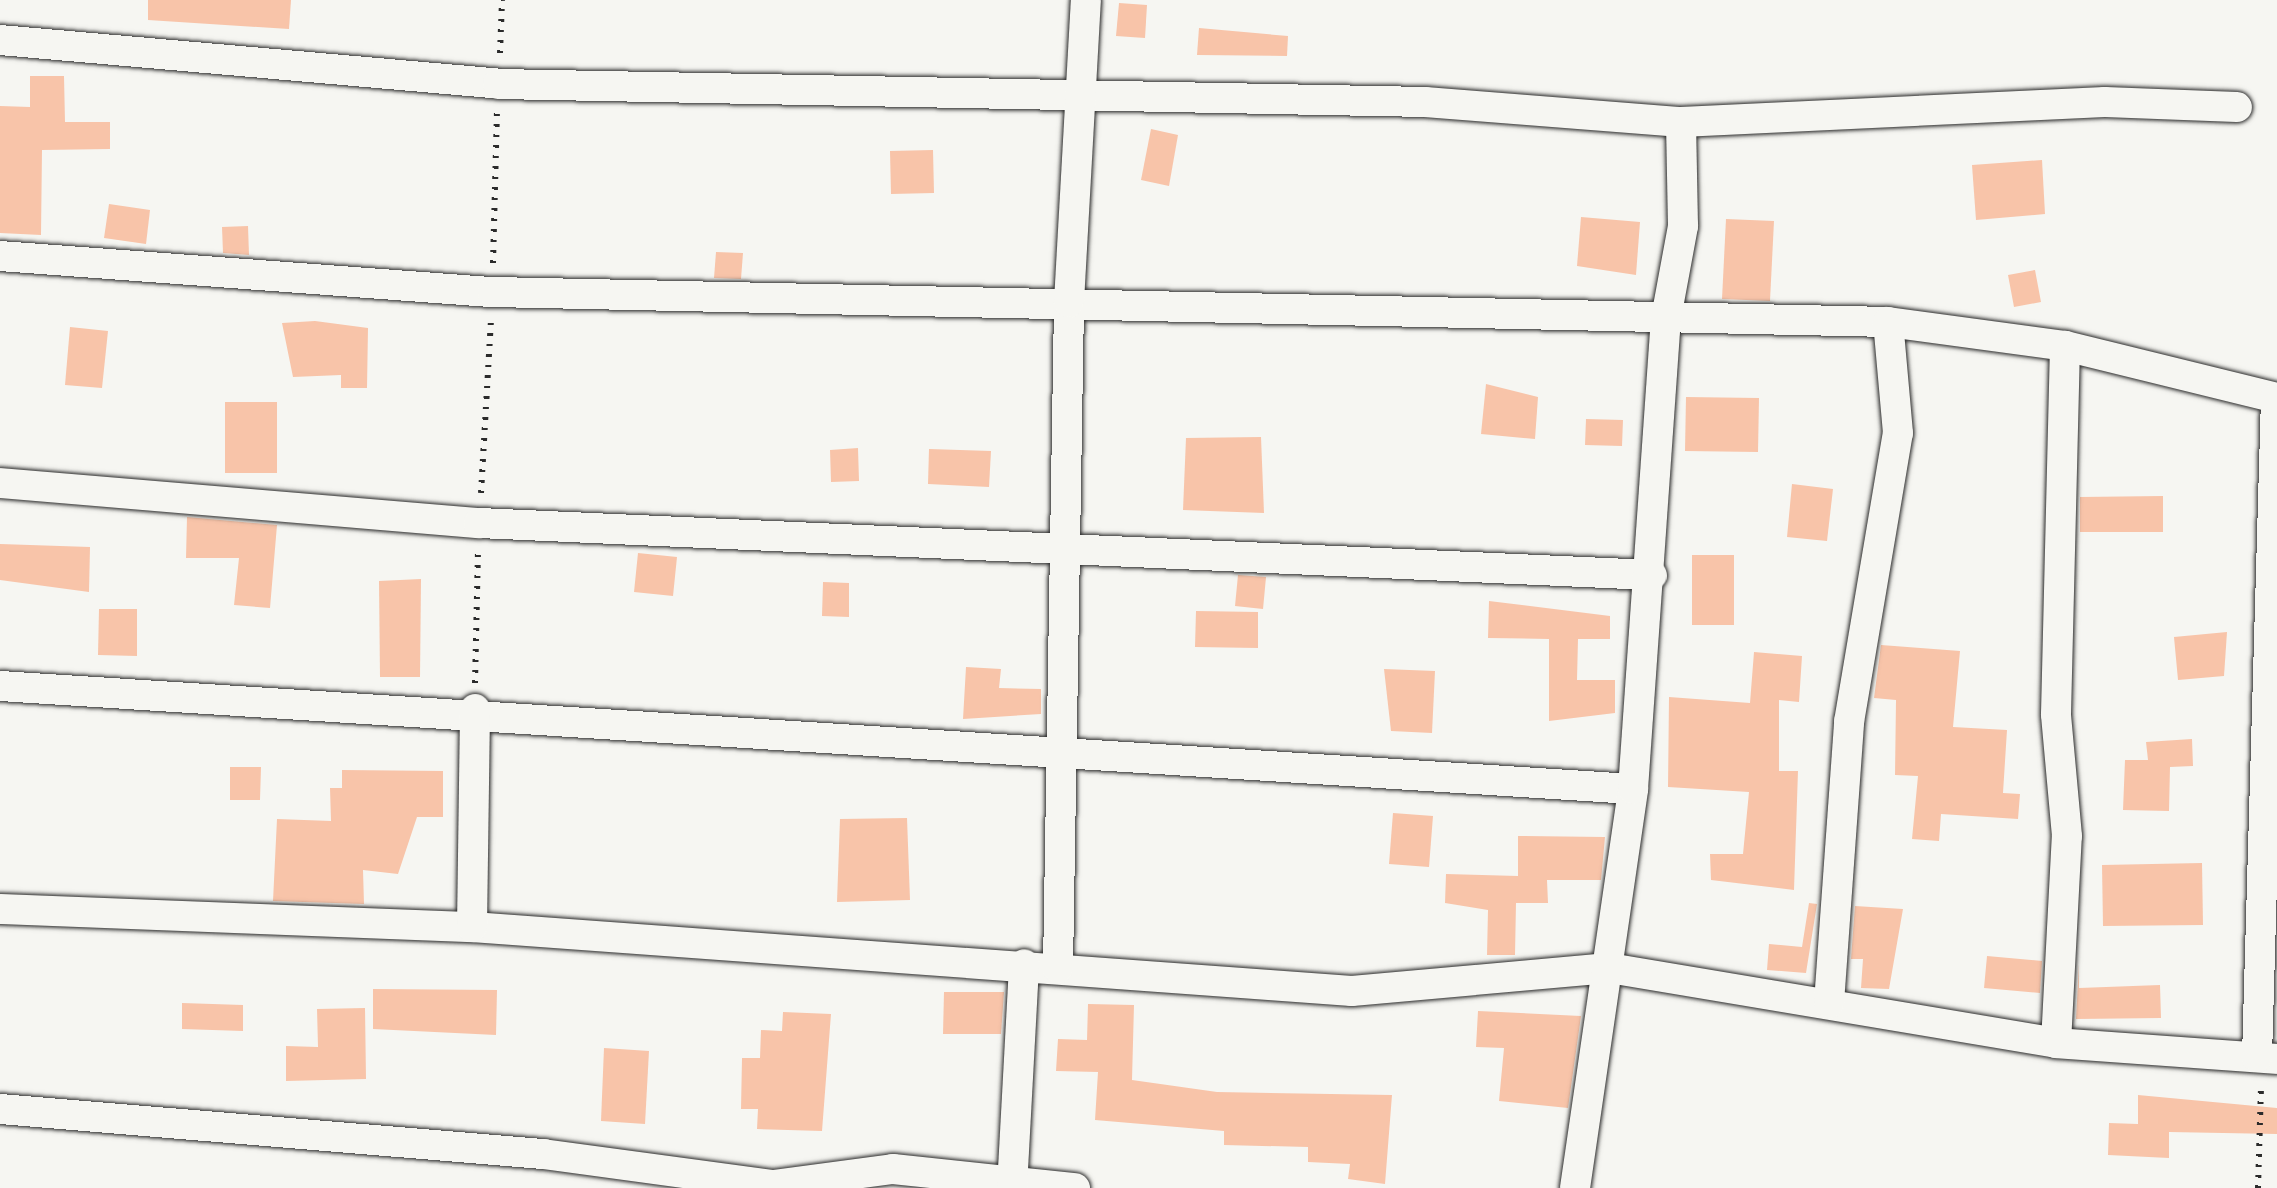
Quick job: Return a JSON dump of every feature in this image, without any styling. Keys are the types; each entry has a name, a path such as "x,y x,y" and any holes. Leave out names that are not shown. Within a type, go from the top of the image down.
{"street":[{"path":"1058,968 1058,760 1069,302 1086,0"},
{"path":"0,40 498,84 1083,101 1425,102 1681,122 2105,102 2237,107"},
{"path":"1575,1188 1632,790 1652,575 1666,318 1683,226 1681,122"},
{"path":"0,256 493,292 1069,302 1377,317 1888,322 2065,346 2276,398 2267,1058 2056,1043 1608,968 1352,991 1024,964 472,927 0,909"},
{"path":"1830,1003 1849,722 1898,433 1888,322"},
{"path":"2056,1043 2067,836 2056,714 2065,346"},
{"path":"0,483 479,524 1066,546 1652,575"},
{"path":"0,686 474,709 1058,760 1632,790"},
{"path":"472,927 474,709"},
{"path":"1012,1185 1024,964"},
{"path":"0,1109 543,1154 774,1185 893,1168 1012,1185 1075,1188"}],"path":[{"path":"474,709 502,0"},
{"path":"2258,1188 2267,1058"}],"building":[{"path":"148,0 291,0 289,29 148,20"},
{"path":"1119,3 1147,5 1145,38 1116,36"},
{"path":"1199,28 1288,36 1287,56 1197,55"},
{"path":"30,76 64,76 65,122 110,122 110,149 42,150 41,235 0,233 0,106 30,107"},
{"path":"1151,129 1178,135 1169,186 1141,180"},
{"path":"933,150 934,193 891,194 890,151"},
{"path":"2042,160 2045,214 1976,220 1972,165"},
{"path":"109,204 150,210 146,244 104,238"},
{"path":"1581,217 1640,222 1636,275 1577,266"},
{"path":"1726,219 1774,221 1770,301 1722,299"},
{"path":"248,226 249,255 223,253 222,227"},
{"path":"716,252 743,253 741,279 714,278"},
{"path":"2035,270 2041,302 2014,307 2008,275"},
{"path":"315,321 368,328 367,388 341,388 341,375 293,377 282,323"},
{"path":"70,327 108,331 102,388 65,385"},
{"path":"1486,384 1538,397 1535,439 1481,434"},
{"path":"1686,397 1759,398 1758,452 1685,451"},
{"path":"225,402 277,402 277,473 225,473"},
{"path":"1586,419 1623,420 1622,446 1585,445"},
{"path":"1261,437 1264,513 1183,510 1186,438"},
{"path":"858,448 859,481 831,482 830,450"},
{"path":"929,449 991,451 989,487 928,484"},
{"path":"1792,484 1833,489 1827,541 1787,537"},
{"path":"2163,496 2163,532 2080,532 2080,497"},
{"path":"187,517 277,525 270,608 234,605 239,558 186,558"},
{"path":"0,544 90,547 89,592 0,580"},
{"path":"638,553 677,557 673,596 634,592"},
{"path":"1692,555 1734,555 1734,625 1692,625"},
{"path":"1238,575 1266,577 1263,609 1235,606"},
{"path":"421,579 420,677 380,677 379,581"},
{"path":"823,582 849,583 849,617 822,616"},
{"path":"1489,601 1610,616 1610,639 1578,639 1577,680 1615,680 1615,713 1549,721 1549,639 1488,638"},
{"path":"99,609 137,609 137,656 98,655"},
{"path":"1196,611 1258,612 1258,648 1195,647"},
{"path":"2227,632 2224,676 2178,680 2174,637"},
{"path":"1881,645 1960,651 1953,727 2007,730 2003,793 2020,794 2018,819 1941,814 1939,841 1912,839 1918,776 1895,775 1896,700 1874,698"},
{"path":"1754,652 1802,656 1799,702 1779,700 1779,771 1798,771 1794,890 1711,880 1710,854 1743,854 1749,792 1668,787 1669,697 1750,703"},
{"path":"966,667 1001,669 999,688 1041,689 1041,714 963,719"},
{"path":"1384,669 1435,671 1432,733 1391,731"},
{"path":"2192,739 2193,766 2170,767 2169,811 2123,810 2125,760 2148,760 2146,742"},
{"path":"230,767 261,767 260,800 230,800"},
{"path":"342,770 443,771 443,817 417,817 398,874 363,870 364,904 273,901 277,819 331,821 330,788 342,788"},
{"path":"1393,813 1433,816 1429,867 1389,864"},
{"path":"907,818 910,900 837,902 840,819"},
{"path":"1518,836 1605,837 1601,880 1547,880 1548,903 1516,903 1515,955 1487,955 1488,910 1445,903 1446,874 1518,876"},
{"path":"2202,863 2203,925 2103,926 2102,865"},
{"path":"1809,903 1817,904 1806,973 1767,970 1769,944 1802,947"},
{"path":"1855,906 1903,909 1889,989 1861,988 1863,959 1851,959"},
{"path":"1987,956 2042,961 2040,993 1984,988"},
{"path":"2079,964 2079,988 2160,985 2161,1018 2076,1019"},
{"path":"373,989 497,990 496,1035 373,1029"},
{"path":"944,992 1004,992 1001,1034 943,1034"},
{"path":"182,1003 243,1005 243,1031 182,1029"},
{"path":"1088,1004 1134,1005 1132,1080 1217,1092 1392,1095 1385,1184 1348,1179 1350,1164 1308,1162 1308,1147 1224,1145 1224,1131 1095,1120 1098,1072 1056,1071 1058,1039 1087,1040"},
{"path":"365,1008 366,1079 286,1081 286,1046 318,1047 317,1009"},
{"path":"1478,1011 1581,1016 1568,1108 1499,1101 1504,1048 1476,1047"},
{"path":"783,1012 831,1014 822,1131 757,1129 758,1109 741,1109 742,1058 760,1058 761,1030 782,1031"},
{"path":"604,1048 649,1051 645,1124 601,1121"},
{"path":"2138,1095 2277,1108 2277,1134 2169,1132 2169,1158 2108,1155 2109,1123 2138,1124"}]}
